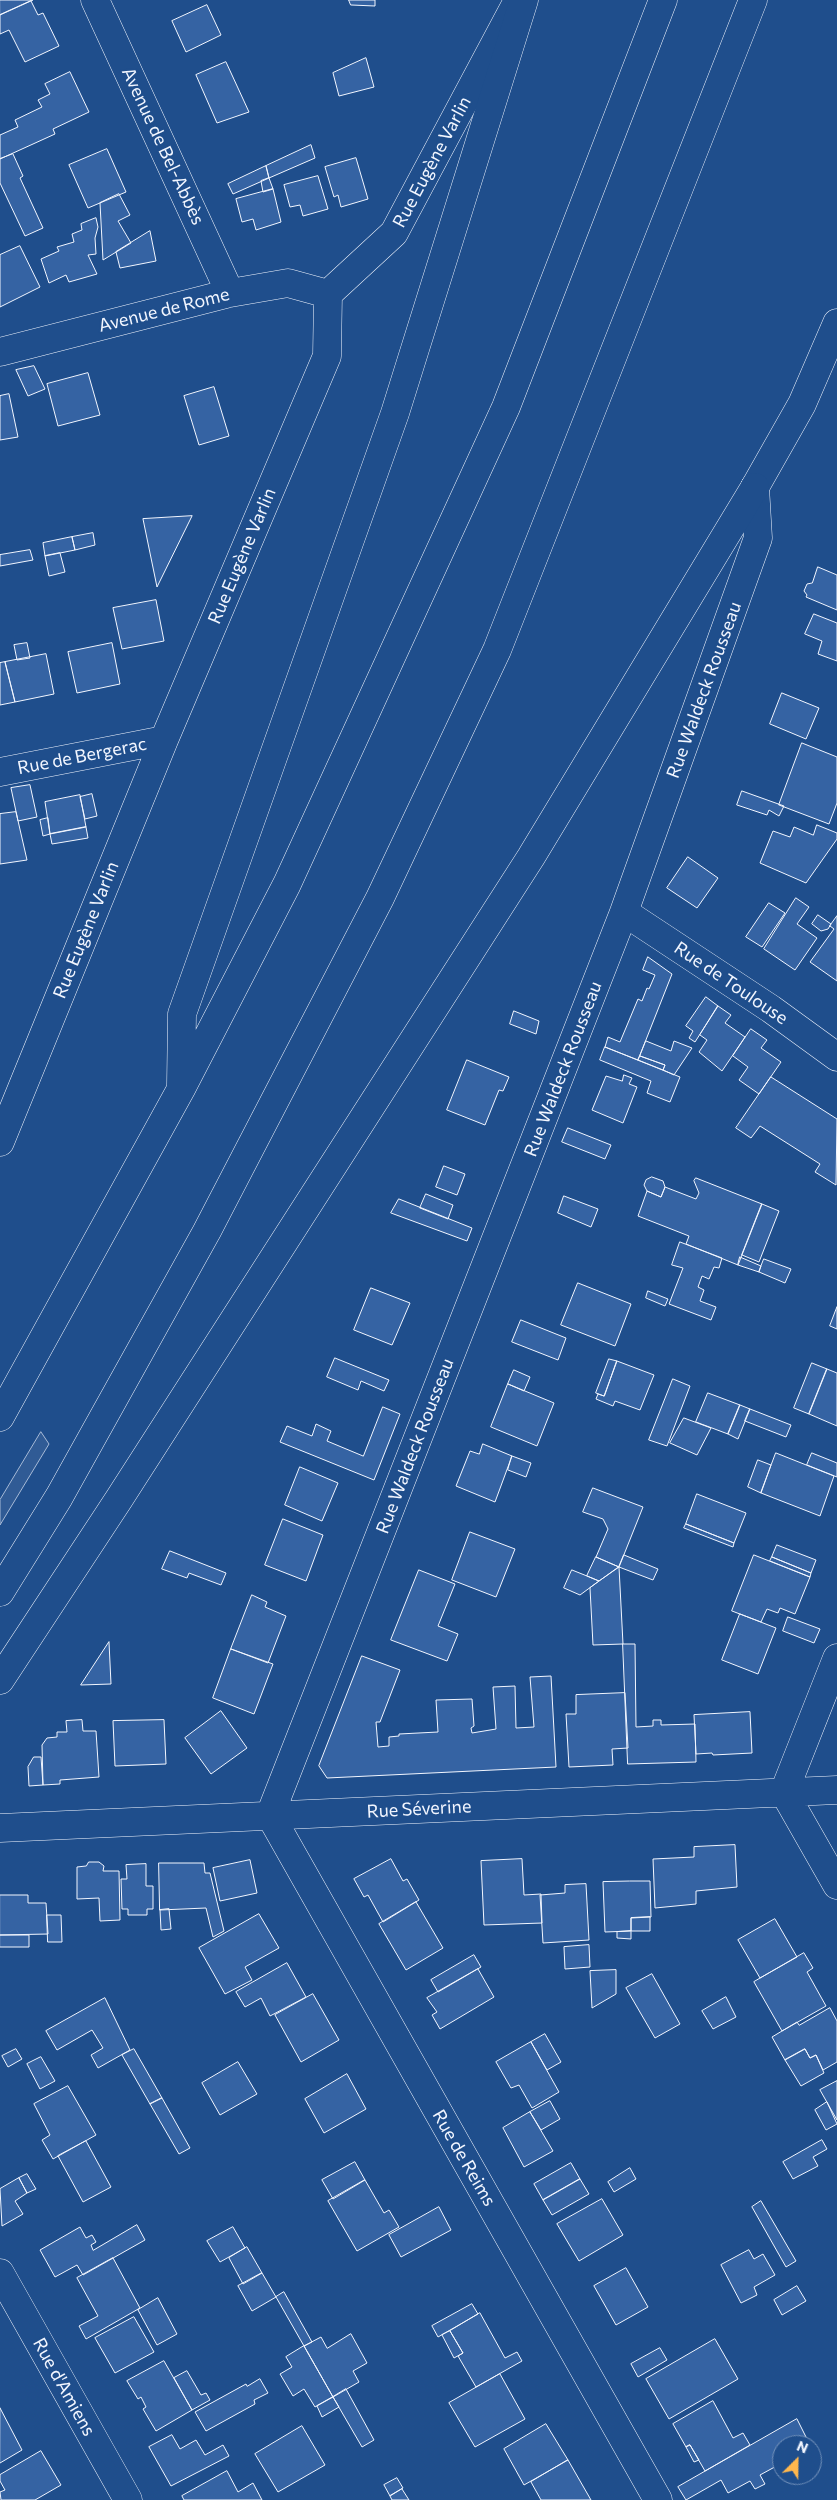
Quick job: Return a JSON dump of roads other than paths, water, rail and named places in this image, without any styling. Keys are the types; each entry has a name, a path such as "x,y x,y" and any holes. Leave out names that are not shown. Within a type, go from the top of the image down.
{"main road":[{"name":"Avenue de Bel-Abbès","path":"95,0 230,292"},
{"name":"Rue Eugène Varlin","path":"0,1142 164,740 327,356 328,294 394,233 518,0"},
{"path":"181,1089 182,1014 395,413 524,0"},
{"path":"0,1417 181,1089 287,884 506,407 663,0"},
{"path":"0,1592 58,1497 207,1231 392,871 497,650 753,0"},
{"name":"Avenue de Rome","path":"0,352 230,292 288,283 328,294"},
{"path":"0,1680 119,1499 530,857 755,487 802,404 837,323"},
{"name":"Rue Waldeck Rousseau","path":"270,1815 624,912 758,538 755,487"},
{"name":"Rue de Bergerac","path":"0,772 164,740"},
{"name":"Rue de Toulouse","path":"624,912 770,1009 837,1057"},
{"path":"837,1658 784,1792 837,1885"},
{"name":"Rue Séverine","path":"0,1828 837,1790"},
{"name":"Rue de Reims","path":"270,1815 658,2500"},
{"name":"Rue d'Amiens","path":"0,2273 128,2500"}]}
